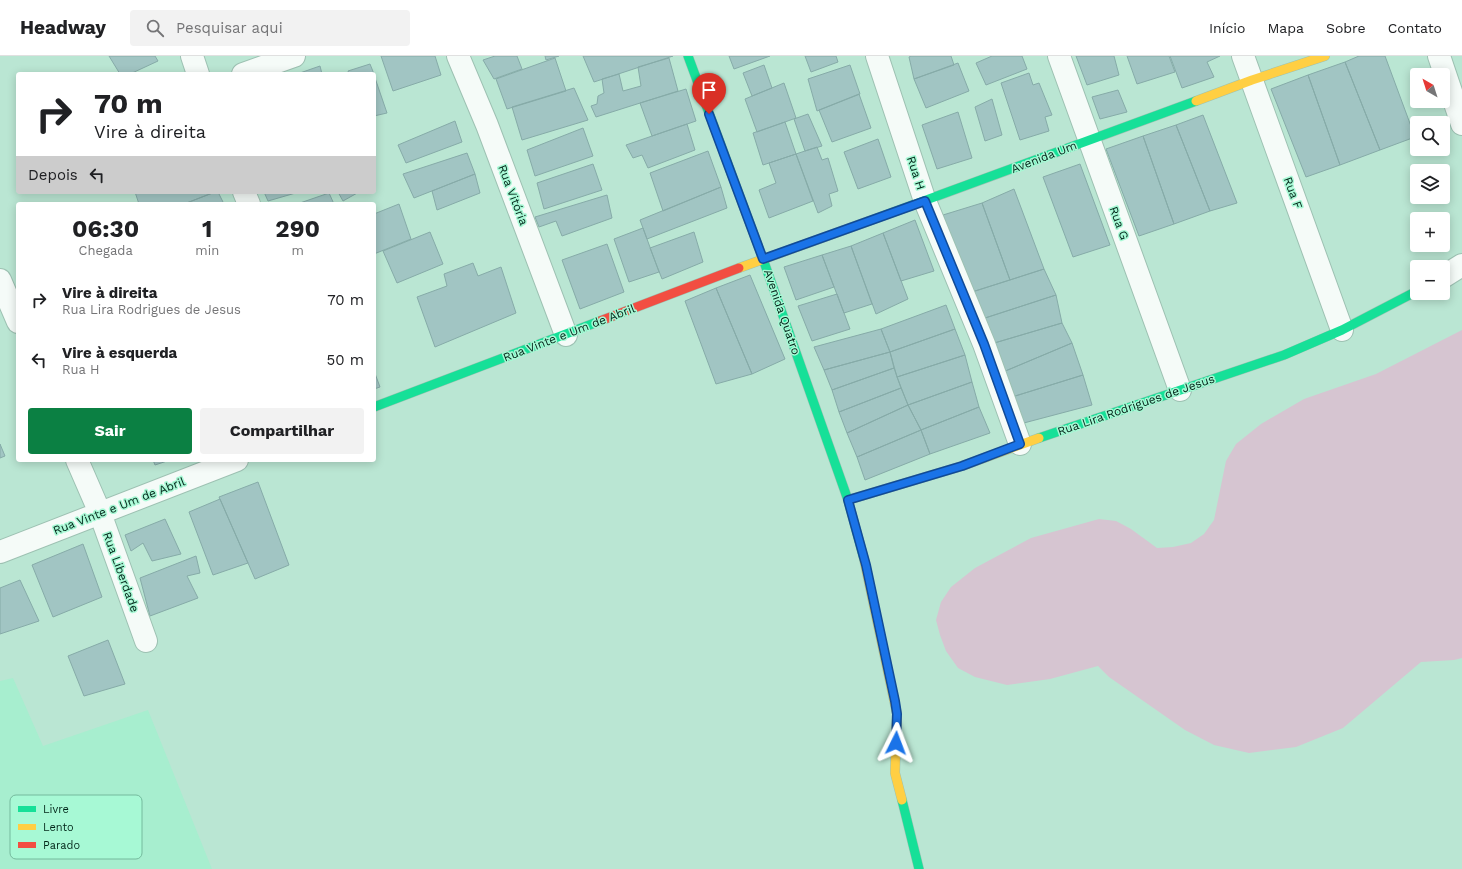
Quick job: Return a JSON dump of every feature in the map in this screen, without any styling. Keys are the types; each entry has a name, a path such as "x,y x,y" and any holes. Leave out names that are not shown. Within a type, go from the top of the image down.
{"street":[{"path":"192,56 197,72"},
{"path":"249,72 294,56"},
{"name":"Rua Vitória","path":"458,56 487,125 566,335"},
{"name":"Avenida Quatro","path":"688,56 763,259 848,500 866,565 897,714 895,773 919,869"},
{"name":"Rua H","path":"877,56 925,201 984,344 1020,444"},
{"name":"Rua G","path":"1059,56 1180,390"},
{"name":"Rua F","path":"1243,56 1342,330"},
{"name":"Avenida Um","path":"763,259 925,201 1252,80 1325,56"},
{"path":"1439,56 1462,124"},
{"name":"Rua Vinte e Um de Abril","path":"376,406 763,259"},
{"path":"1450,272 1462,265"},
{"path":"0,280 16,317"},
{"name":"Rua Lira Rodrigues de Jesus","path":"848,500 962,466 1020,444 1284,355 1342,330 1410,295"},
{"name":"Rua Liberdade","path":"78,462 100,513 146,641"},
{"name":"Rua Vinte e Um de Abril","path":"0,552 232,462"}],"shaded area":[{"path":"1462,330 1462,658 1454,660 1421,662 1343,728 1296,747 1249,753 1214,745 1185,730 1109,677 1098,666 1050,679 1007,685 975,677 958,668 946,651 936,620 941,602 951,587 975,568 1031,538 1099,519 1116,521 1131,529 1157,548 1173,547 1191,543 1204,534 1214,520 1226,461 1236,444 1261,424 1304,399 1376,374"},
{"path":"13,678 43,746 148,710 212,869 0,869 0,681"}],"building":[{"path":"109,56 155,56 158,61 134,72 119,72"},
{"path":"381,56 435,56 441,75 393,91"},
{"path":"495,56 517,56 522,69 494,79 483,60"},
{"path":"545,56 559,56 546,60"},
{"path":"583,56 673,56 594,82"},
{"path":"729,56 770,56 734,69"},
{"path":"805,56 836,56 838,62 811,72"},
{"path":"951,56 954,65 914,79 909,57"},
{"path":"992,56 1022,56 1027,69 986,85 976,63"},
{"path":"1076,56 1114,56 1119,75 1087,85"},
{"path":"1127,56 1169,56 1175,72 1137,84"},
{"path":"1170,56 1220,56 1207,62 1214,77 1182,88"},
{"path":"1359,56 1385,56 1410,124 1410,139 1380,150 1345,62"},
{"path":"555,58 566,91 507,109 496,79"},
{"path":"669,58 678,91 596,117 591,106 597,104 598,96 604,93 602,79 619,74 623,91 641,86 638,67"},
{"path":"1345,62 1380,150 1340,165 1308,75"},
{"path":"958,63 969,91 926,108 914,79"},
{"path":"370,64 373,72 348,72"},
{"path":"764,65 772,88 752,96 743,73"},
{"path":"850,65 860,94 817,111 808,79"},
{"path":"320,66 322,72 303,72"},
{"path":"1029,73 1033,85 1039,83 1052,115 1045,117 1049,131 1020,140 1001,83"},
{"path":"1308,75 1340,165 1306,177 1271,89"},
{"path":"376,81 387,113 376,116"},
{"path":"784,83 796,118 757,132 745,99"},
{"path":"574,88 588,120 522,140 512,107"},
{"path":"686,89 696,121 652,136 640,103"},
{"path":"1118,90 1127,112 1100,119 1092,97"},
{"path":"859,94 871,128 832,142 819,110"},
{"path":"992,99 1002,135 985,141 975,107"},
{"path":"958,112 972,158 937,169 922,125"},
{"path":"808,114 822,146 805,151 794,119"},
{"path":"1203,115 1237,203 1210,211 1176,125"},
{"path":"455,121 462,142 406,163 398,145"},
{"path":"785,122 796,154 763,165 753,133"},
{"path":"687,124 695,150 648,168 642,155 633,158 626,145"},
{"path":"1176,125 1210,211 1174,224 1143,136"},
{"path":"583,128 593,156 535,176 527,150"},
{"path":"1143,136 1174,224 1139,236 1106,149"},
{"path":"878,139 891,177 858,189 844,152"},
{"path":"817,147 822,160 828,158 838,191 829,194 832,206 818,213 796,154"},
{"path":"708,151 721,187 663,211 650,173"},
{"path":"467,153 475,174 414,198 403,174"},
{"path":"796,154 813,201 769,218 759,190 776,183 769,163"},
{"path":"593,164 602,190 544,209 537,183"},
{"path":"1080,164 1110,245 1073,257 1043,177"},
{"path":"475,174 480,193 437,210 432,191"},
{"path":"721,187 727,208 647,239 640,220"},
{"path":"1014,189 1044,269 1010,280 982,203"},
{"path":"136,194 210,194 189,202 138,202"},
{"path":"210,194 219,194 223,202 189,202"},
{"path":"265,194 292,194 268,201"},
{"path":"329,194 333,202 303,202"},
{"path":"339,194 355,194 343,201"},
{"path":"607,195 612,218 562,236 556,221 539,227 535,217"},
{"path":"982,203 1010,280 972,292 943,215"},
{"path":"399,204 411,239 376,253 376,213"},
{"path":"915,220 934,271 901,281 883,233"},
{"path":"643,228 659,272 629,282 614,239"},
{"path":"430,232 443,264 397,283 383,251"},
{"path":"694,232 703,262 662,279 650,248"},
{"path":"883,233 908,299 876,314 851,246"},
{"path":"607,244 624,292 580,309 562,260"},
{"path":"851,246 872,304 844,313 822,255"},
{"path":"822,255 834,287 796,300 784,267"},
{"path":"473,263 478,276 501,267 516,313 435,347 417,297 447,286 444,274"},
{"path":"1044,269 1056,295 982,319 972,292"},
{"path":"750,275 785,359 752,374 716,288"},
{"path":"716,288 752,374 716,384 685,301"},
{"path":"837,294 850,329 812,341 798,306"},
{"path":"1056,295 1062,323 991,344 982,319"},
{"path":"946,305 955,329 890,352 881,329"},
{"path":"1062,323 1072,343 1003,372 991,344"},
{"path":"881,329 890,352 824,370 814,347"},
{"path":"955,329 965,355 897,377 890,352"},
{"path":"1072,343 1083,375 1012,397 1003,372"},
{"path":"890,352 894,368 832,390 824,370"},
{"path":"965,355 972,382 908,405 897,377"},
{"path":"894,368 901,388 839,412 832,390"},
{"path":"1083,375 1092,405 1020,424 1012,397"},
{"path":"376,376 380,387 376,388"},
{"path":"972,382 979,407 921,430 908,405"},
{"path":"901,388 908,405 847,433 839,412"},
{"path":"908,405 921,430 857,457 847,433"},
{"path":"979,407 990,433 930,454 921,430"},
{"path":"921,430 930,454 865,480 857,457"},
{"path":"0,444 5,456 0,458"},
{"path":"154,462 164,462 155,465"},
{"path":"258,482 289,565 255,579 219,497"},
{"path":"220,499 248,563 213,575 189,512"},
{"path":"165,519 181,554 152,561 143,543 131,551 125,535"},
{"path":"83,544 102,597 53,617 32,565"},
{"path":"196,556 200,573 187,576 198,598 150,616 140,578"},
{"path":"20,580 39,621 0,634 0,588"},
{"path":"108,640 125,684 84,696 68,656"}],"traffic: fast":[{"path":"688,56 763,259 848,500 864,559"},
{"path":"869,221 1196,101"},
{"path":"1039,438 1284,355 1342,330 1410,295"},
{"path":"376,406 600,321"},
{"path":"902,800 919,869"}],"traffic: slow":[{"path":"1196,101 1252,80 1325,56"},
{"path":"739,268 869,221"},
{"path":"848,500 962,466 1039,438"},
{"path":"864,559 897,714 895,773 902,800"}],"traffic: jam":[{"path":"600,321 739,268"}],"route":[{"path":"709,114 763,259 925,201 984,344 1020,444 962,466 848,500 866,565 885,650 897,714 896,743"}]}
